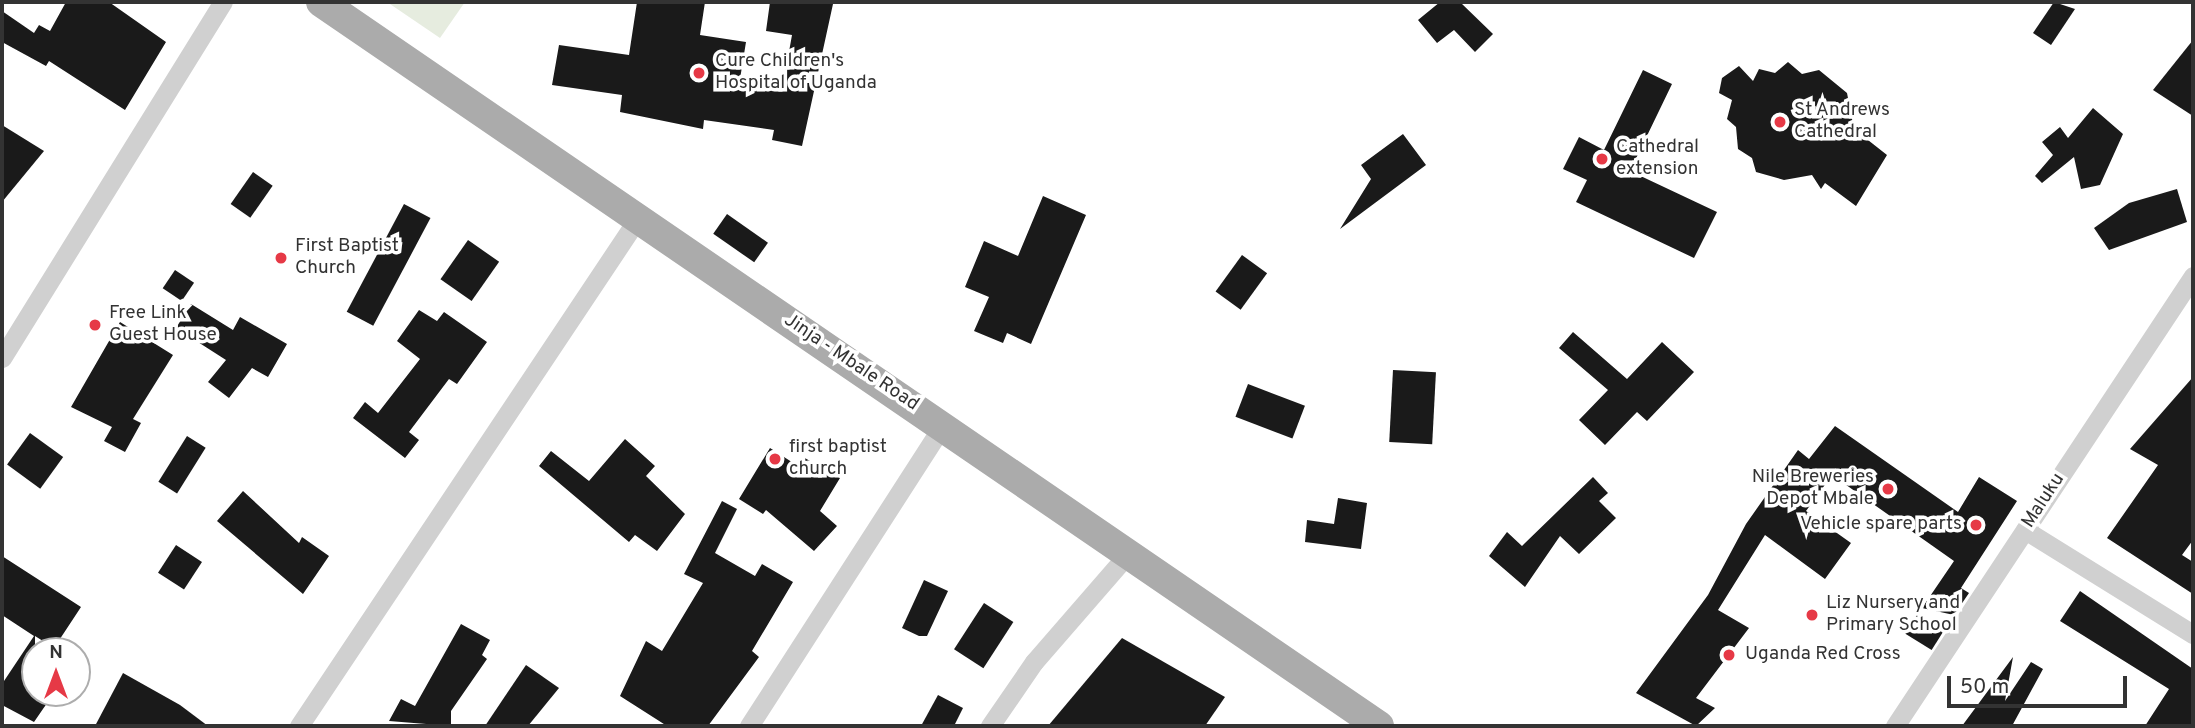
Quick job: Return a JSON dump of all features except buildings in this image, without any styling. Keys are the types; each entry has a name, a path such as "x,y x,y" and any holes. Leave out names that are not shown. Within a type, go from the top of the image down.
{"main road":[{"name":"Jinja - Mbale Road","path":"321,2 1379,726"}],"street":[{"path":"2,358 223,2"},
{"path":"299,726 638,218"},
{"name":"Maluku","path":"1895,726 2193,276"},
{"path":"749,726 942,426"},
{"path":"2025,530 2193,634"},
{"path":"990,726 1034,662 1128,554"}],"shaded area":[{"path":"387,2 465,2 440,38"}],"place":[{"name":"Cure Children's Hospital of Uganda","path":"699,73"},
{"name":"St Andrews Cathedral","path":"1780,122"},
{"name":"Cathedral extension","path":"1602,159"},
{"name":"First Baptist Church","path":"281,258"},
{"name":"Free Link Guest House","path":"95,325"},
{"name":"first baptist church","path":"775,459"},
{"name":"Nile Breweries Depot Mbale","path":"1888,489"},
{"name":"Vehicle spare parts","path":"1976,525"},
{"name":"Liz Nursery and Primary School","path":"1812,615"},
{"name":"Uganda Red Cross","path":"1729,655"}]}
